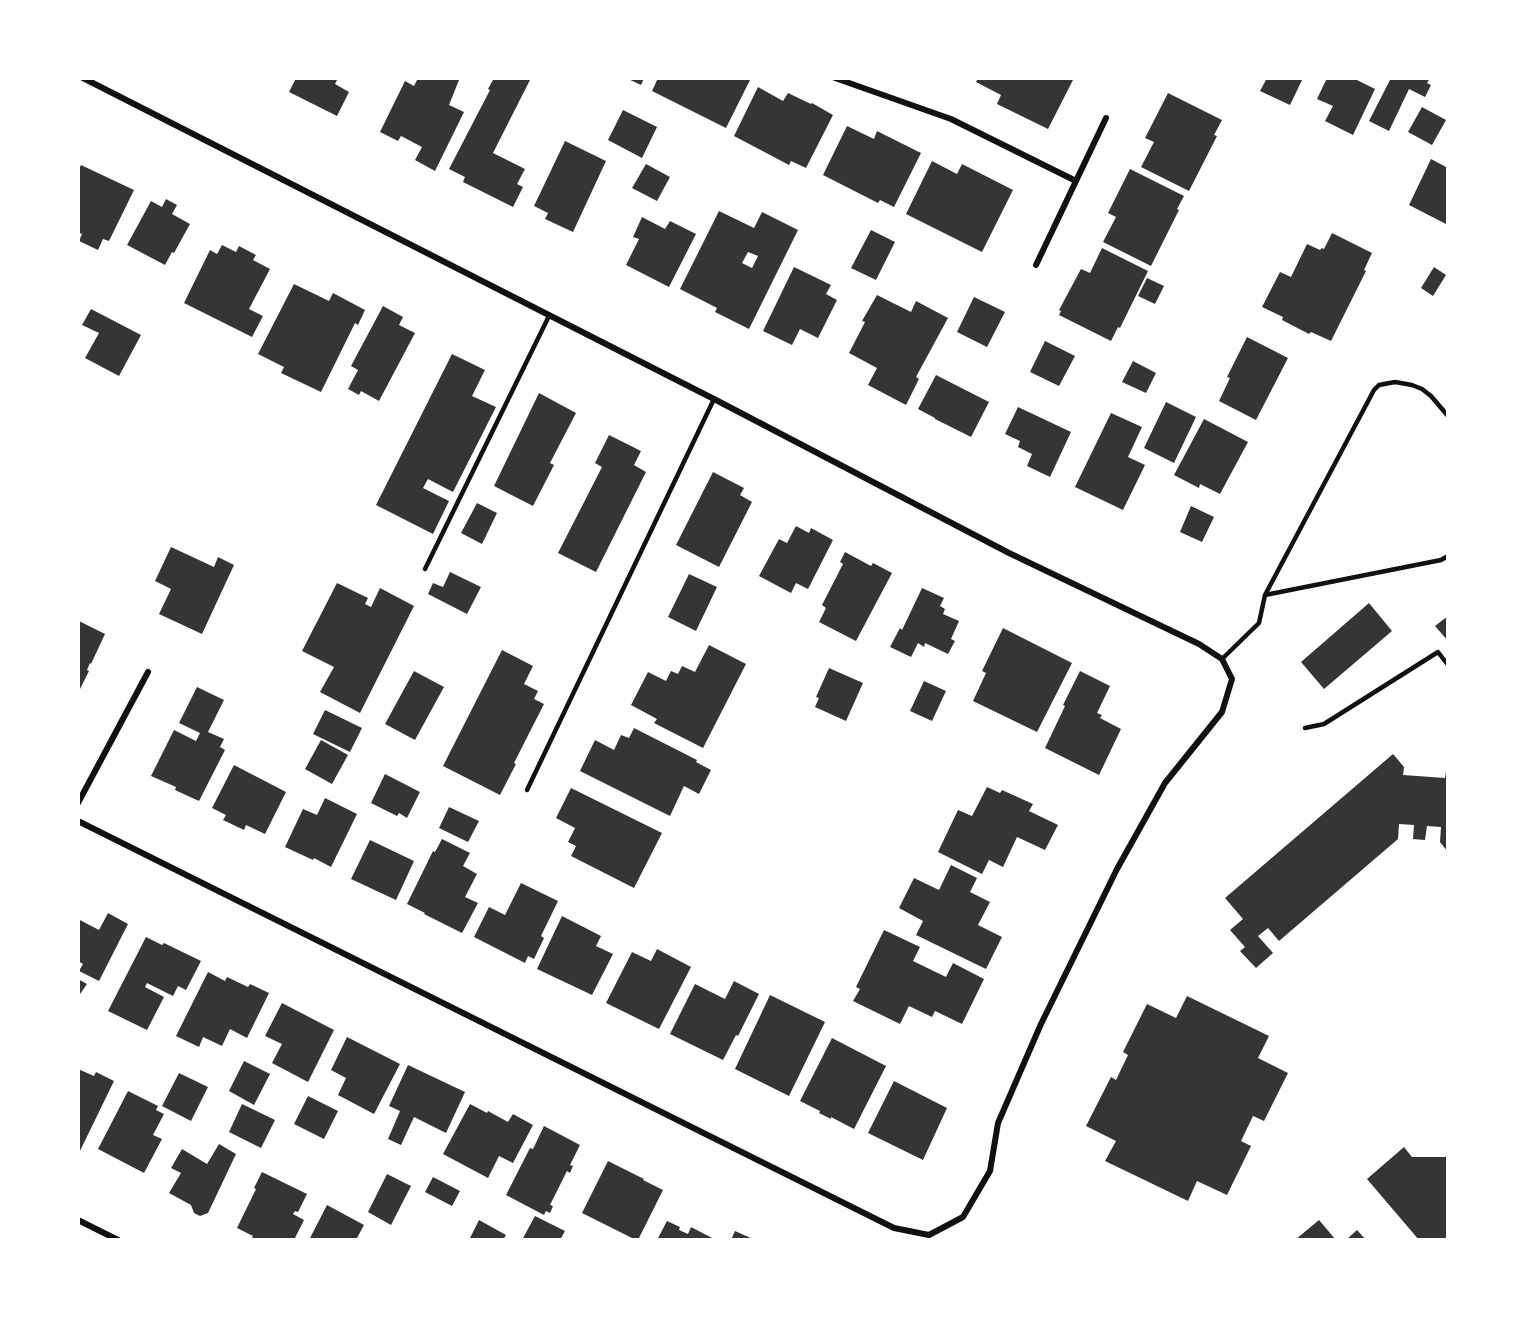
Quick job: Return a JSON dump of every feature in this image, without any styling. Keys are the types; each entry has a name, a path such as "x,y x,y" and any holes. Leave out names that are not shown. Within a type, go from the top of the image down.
{"street":[{"path":"78,821 894,1228 929,1235 963,1217 990,1171 998,1123 1046,1013 1117,870 1165,783 1222,712 1232,679 1222,659 1199,644 1009,553 714,399 83,78"},
{"path":"835,78 951,119 1076,181"},
{"path":"1036,265 1106,118"},
{"path":"78,803 148,672"},
{"path":"78,1220 118,1240"}],"lane":[{"path":"425,569 549,316"},
{"path":"1222,659 1259,623 1265,596 1374,390 1379,385 1395,382 1412,385 1431,396 1448,416"},
{"path":"527,790 714,399"},
{"path":"1265,596 1441,560 1448,556"},
{"path":"1305,728 1324,724 1438,652 1448,665"}],"building":[{"path":"296,78 338,78 335,84 349,92 337,116 289,92"},
{"path":"418,78 455,78 459,80 449,105 464,112 435,171 415,160 422,147 401,136 398,141 380,132 405,81 414,86"},
{"path":"494,78 531,78 493,153 525,169 517,184 523,187 513,207 463,182 465,177 449,169"},
{"path":"626,78 644,78 641,85"},
{"path":"658,78 751,78 726,128 652,91"},
{"path":"978,78 1074,78 1048,129 997,104 1001,95 976,82"},
{"path":"1267,78 1303,78 1290,105 1260,91"},
{"path":"1327,78 1353,78 1375,89 1353,135 1325,121 1333,106 1317,99"},
{"path":"1391,78 1430,78 1427,83 1431,85 1425,97 1409,89 1389,131 1369,121"},
{"path":"758,87 783,101 788,93 833,115 806,168 791,161 789,165 734,136"},
{"path":"1168,93 1222,120 1214,135 1217,136 1189,191 1141,167 1154,142 1145,138"},
{"path":"1422,107 1446,120 1432,145 1408,132"},
{"path":"623,110 657,127 642,158 608,140"},
{"path":"847,126 874,139 877,131 921,153 894,207 880,200 878,203 823,175"},
{"path":"565,141 606,161 573,232 545,219 548,213 534,206"},
{"path":"1431,159 1448,168 1448,221 1446,224 1409,205"},
{"path":"932,161 957,174 962,164 1013,190 982,252 906,214"},
{"path":"646,164 670,177 657,201 632,188"},
{"path":"81,165 134,190 109,241 103,239 98,250 79,241 82,234 78,232 78,171"},
{"path":"1130,169 1184,196 1151,266 1103,242 1116,217 1108,213"},
{"path":"166,199 177,205 172,214 190,224 165,265 127,245 151,201 162,207"},
{"path":"719,211 754,228 762,212 798,230 749,329 715,312 717,308 680,289","holes":["748,252 758,256 752,268 742,263"]},
{"path":"642,217 665,229 670,221 696,234 669,287 626,265 639,239 633,237"},
{"path":"871,230 895,242 876,280 851,268"},
{"path":"1332,233 1372,253 1364,270 1366,271 1331,341 1311,332 1309,334 1262,307 1280,272 1291,277 1307,244 1320,250 1324,249"},
{"path":"222,245 236,252 239,246 256,255 253,260 270,269 249,309 263,316 252,337 184,303 210,250 217,254"},
{"path":"1102,248 1148,271 1120,328 1118,327 1111,341 1059,315 1061,311 1059,310 1081,269 1090,273"},
{"path":"794,267 831,285 826,294 837,300 818,338 800,329 792,345 763,331"},
{"path":"1434,267 1446,275 1433,296 1421,288"},
{"path":"1147,278 1164,286 1155,304 1138,296"},
{"path":"294,284 329,301 333,293 365,310 358,325 355,323 321,392 281,373 284,367 258,354"},
{"path":"877,295 911,312 916,301 948,318 916,377 919,379 906,405 868,385 877,368 849,353 865,322 862,321"},
{"path":"974,297 1005,312 987,347 957,332"},
{"path":"383,306 403,317 399,325 415,333 379,401 361,391 359,395 348,389 358,370 351,366"},
{"path":"91,309 141,335 119,376 85,358 99,333 82,325"},
{"path":"1247,337 1288,358 1256,420 1219,401 1230,378 1227,377"},
{"path":"1045,341 1075,356 1059,386 1030,372"},
{"path":"452,354 485,370 472,396 496,407 453,492 428,479 423,488 449,501 433,534 376,505"},
{"path":"1133,361 1156,373 1146,393 1122,382"},
{"path":"936,375 989,402 971,437 918,409"},
{"path":"539,393 576,413 550,463 554,465 533,506 494,486"},
{"path":"1166,402 1196,417 1174,463 1144,448"},
{"path":"1018,407 1071,432 1050,477 1027,466 1032,454 1018,447 1020,441 1005,434"},
{"path":"1111,413 1142,427 1128,457 1145,465 1123,510 1075,487"},
{"path":"1204,419 1248,442 1220,494 1200,484 1199,488 1174,475"},
{"path":"609,435 641,451 634,465 646,472 596,572 558,553 602,467 595,463"},
{"path":"713,472 744,488 740,495 752,502 719,567 676,545"},
{"path":"477,503 497,513 482,544 461,533"},
{"path":"1191,506 1214,517 1202,542 1180,532"},
{"path":"796,526 809,533 811,528 833,540 808,589 796,583 791,593 759,576 779,539 787,543"},
{"path":"171,547 214,567 218,557 234,565 202,634 159,614 171,589 155,581"},
{"path":"845,552 871,566 873,563 892,573 856,641 819,622 826,608 822,605 843,564 840,562"},
{"path":"450,572 481,587 467,614 428,594 433,583 443,587"},
{"path":"689,574 717,587 696,631 668,617"},
{"path":"337,583 368,598 365,604 371,607 380,588 414,606 360,713 320,692 334,667 302,651"},
{"path":"922,588 944,598 940,606 945,609 943,614 959,621 951,639 955,641 948,654 925,643 924,647 918,643 911,657 890,647 900,628 902,630"},
{"path":"1369,603 1392,631 1324,689 1301,662"},
{"path":"1448,616 1448,641 1435,626"},
{"path":"79,621 105,634 78,693"},
{"path":"1003,628 1072,663 1037,732 973,701 986,673 982,671"},
{"path":"709,645 746,664 703,748 654,723 657,719 631,705 648,672 666,681 671,671 678,674 682,666 695,672"},
{"path":"502,650 533,666 524,684 538,691 534,699 544,704 500,795 443,766"},
{"path":"829,668 863,683 846,721 815,707 819,698 816,697"},
{"path":"414,671 444,687 415,740 385,724"},
{"path":"1080,671 1110,686 1097,713 1102,715 1100,718 1121,729 1099,775 1045,748"},
{"path":"924,681 946,691 932,721 910,711"},
{"path":"197,687 224,700 208,732 224,739 220,747 225,750 199,801 151,776 174,730 196,741 200,733 179,723"},
{"path":"325,710 362,728 350,752 313,734"},
{"path":"634,728 697,760 696,762 711,770 699,794 684,786 670,816 580,771 595,740 614,750 621,735 629,738"},
{"path":"321,740 348,755 332,784 305,769"},
{"path":"1393,754 1404,767 1403,775 1445,778 1448,770 1448,852 1440,842 1441,827 1427,826 1425,840 1413,839 1414,825 1399,824 1398,839 1279,941 1268,928 1258,936 1273,953 1256,968 1240,951 1245,947 1230,930 1243,919 1225,898"},
{"path":"234,765 286,792 265,834 246,825 244,830 223,820 226,815 212,808"},
{"path":"385,774 420,792 407,818 399,813 397,816 371,803"},
{"path":"987,787 1000,793 1002,790 1033,804 1029,811 1058,825 1045,850 1017,837 1003,867 989,860 982,874 938,852 958,810 972,816"},
{"path":"571,788 662,833 634,888 571,856 576,846 568,842 575,828 556,818"},
{"path":"325,798 357,814 331,867 285,847 303,809 317,815"},
{"path":"449,807 479,821 468,842 439,828"},
{"path":"442,839 470,853 463,866 477,874 465,897 478,903 462,933 407,904 433,851 435,852"},
{"path":"370,840 414,861 396,900 351,879"},
{"path":"951,865 977,878 970,892 990,902 978,925 1002,937 986,969 916,935 923,921 899,908 914,878 939,890"},
{"path":"521,883 558,901 541,936 544,938 534,959 528,956 525,963 474,937 489,907 505,915"},
{"path":"108,913 128,924 99,981 79,971 83,964 78,961 78,919 99,930"},
{"path":"562,916 601,936 596,946 613,954 592,995 537,969"},
{"path":"884,930 920,947 913,961 946,977 953,963 984,979 962,1024 935,1011 932,1017 909,1006 900,1024 853,1001 860,989 856,987"},
{"path":"146,937 201,961 186,990 178,986 173,996 147,983 145,987 164,997 147,1030 108,1011"},
{"path":"657,949 691,967 659,1029 606,1003 632,952 651,961"},
{"path":"208,972 225,981 227,977 248,987 250,984 269,993 247,1038 230,1029 222,1046 203,1037 199,1047 176,1036"},
{"path":"78,979 87,984 78,997"},
{"path":"734,981 759,994 723,1060 670,1034 695,984 725,999"},
{"path":"770,995 825,1022 789,1096 735,1069"},
{"path":"1187,996 1269,1036 1258,1058 1288,1073 1264,1121 1253,1116 1241,1141 1251,1146 1227,1195 1197,1181 1188,1201 1105,1161 1116,1141 1086,1126 1111,1077 1116,1080 1128,1055 1123,1052 1147,1004 1176,1018"},
{"path":"282,1003 334,1030 308,1082 272,1063 282,1044 265,1036"},
{"path":"347,1037 400,1064 374,1114 338,1095 346,1078 331,1070"},
{"path":"832,1038 886,1066 854,1129 819,1113 820,1111 800,1101"},
{"path":"244,1061 270,1074 254,1105 229,1091"},
{"path":"408,1065 465,1092 446,1133 414,1117 401,1145 388,1139 400,1111 389,1106"},
{"path":"78,1069 94,1076 96,1072 114,1081 78,1155"},
{"path":"179,1073 208,1087 191,1121 162,1106"},
{"path":"894,1081 947,1108 923,1160 868,1133"},
{"path":"128,1091 158,1106 156,1110 164,1114 153,1135 162,1139 144,1173 98,1149"},
{"path":"308,1096 338,1111 324,1139 294,1124"},
{"path":"242,1104 275,1120 261,1148 229,1132"},
{"path":"470,1104 508,1122 513,1114 533,1125 513,1163 499,1156 488,1178 443,1154"},
{"path":"544,1126 580,1145 570,1165 573,1166 570,1173 567,1171 550,1205 553,1206 550,1213 546,1211 544,1215 506,1195"},
{"path":"219,1144 236,1154 208,1213 200,1216 194,1213 191,1205 169,1193 181,1173 171,1168 182,1149 207,1164"},
{"path":"1404,1147 1412,1157 1445,1157 1448,1155 1448,1240 1419,1240 1367,1179"},
{"path":"608,1161 663,1190 638,1240 582,1213"},
{"path":"262,1172 307,1194 298,1212 295,1211 293,1214 304,1220 294,1240 276,1238 275,1240 251,1240 253,1236 237,1228"},
{"path":"387,1174 411,1186 391,1225 368,1212"},
{"path":"433,1177 460,1191 452,1206 425,1192"},
{"path":"327,1205 364,1225 356,1240 309,1240"},
{"path":"535,1216 565,1231 560,1240 522,1240"},
{"path":"479,1220 506,1235 503,1240 469,1240"},
{"path":"1319,1220 1336,1240 1295,1240"},
{"path":"667,1221 688,1234 691,1227 716,1240 657,1240"},
{"path":"1357,1230 1366,1240 1346,1240"},
{"path":"735,1231 755,1240 731,1240"}]}
